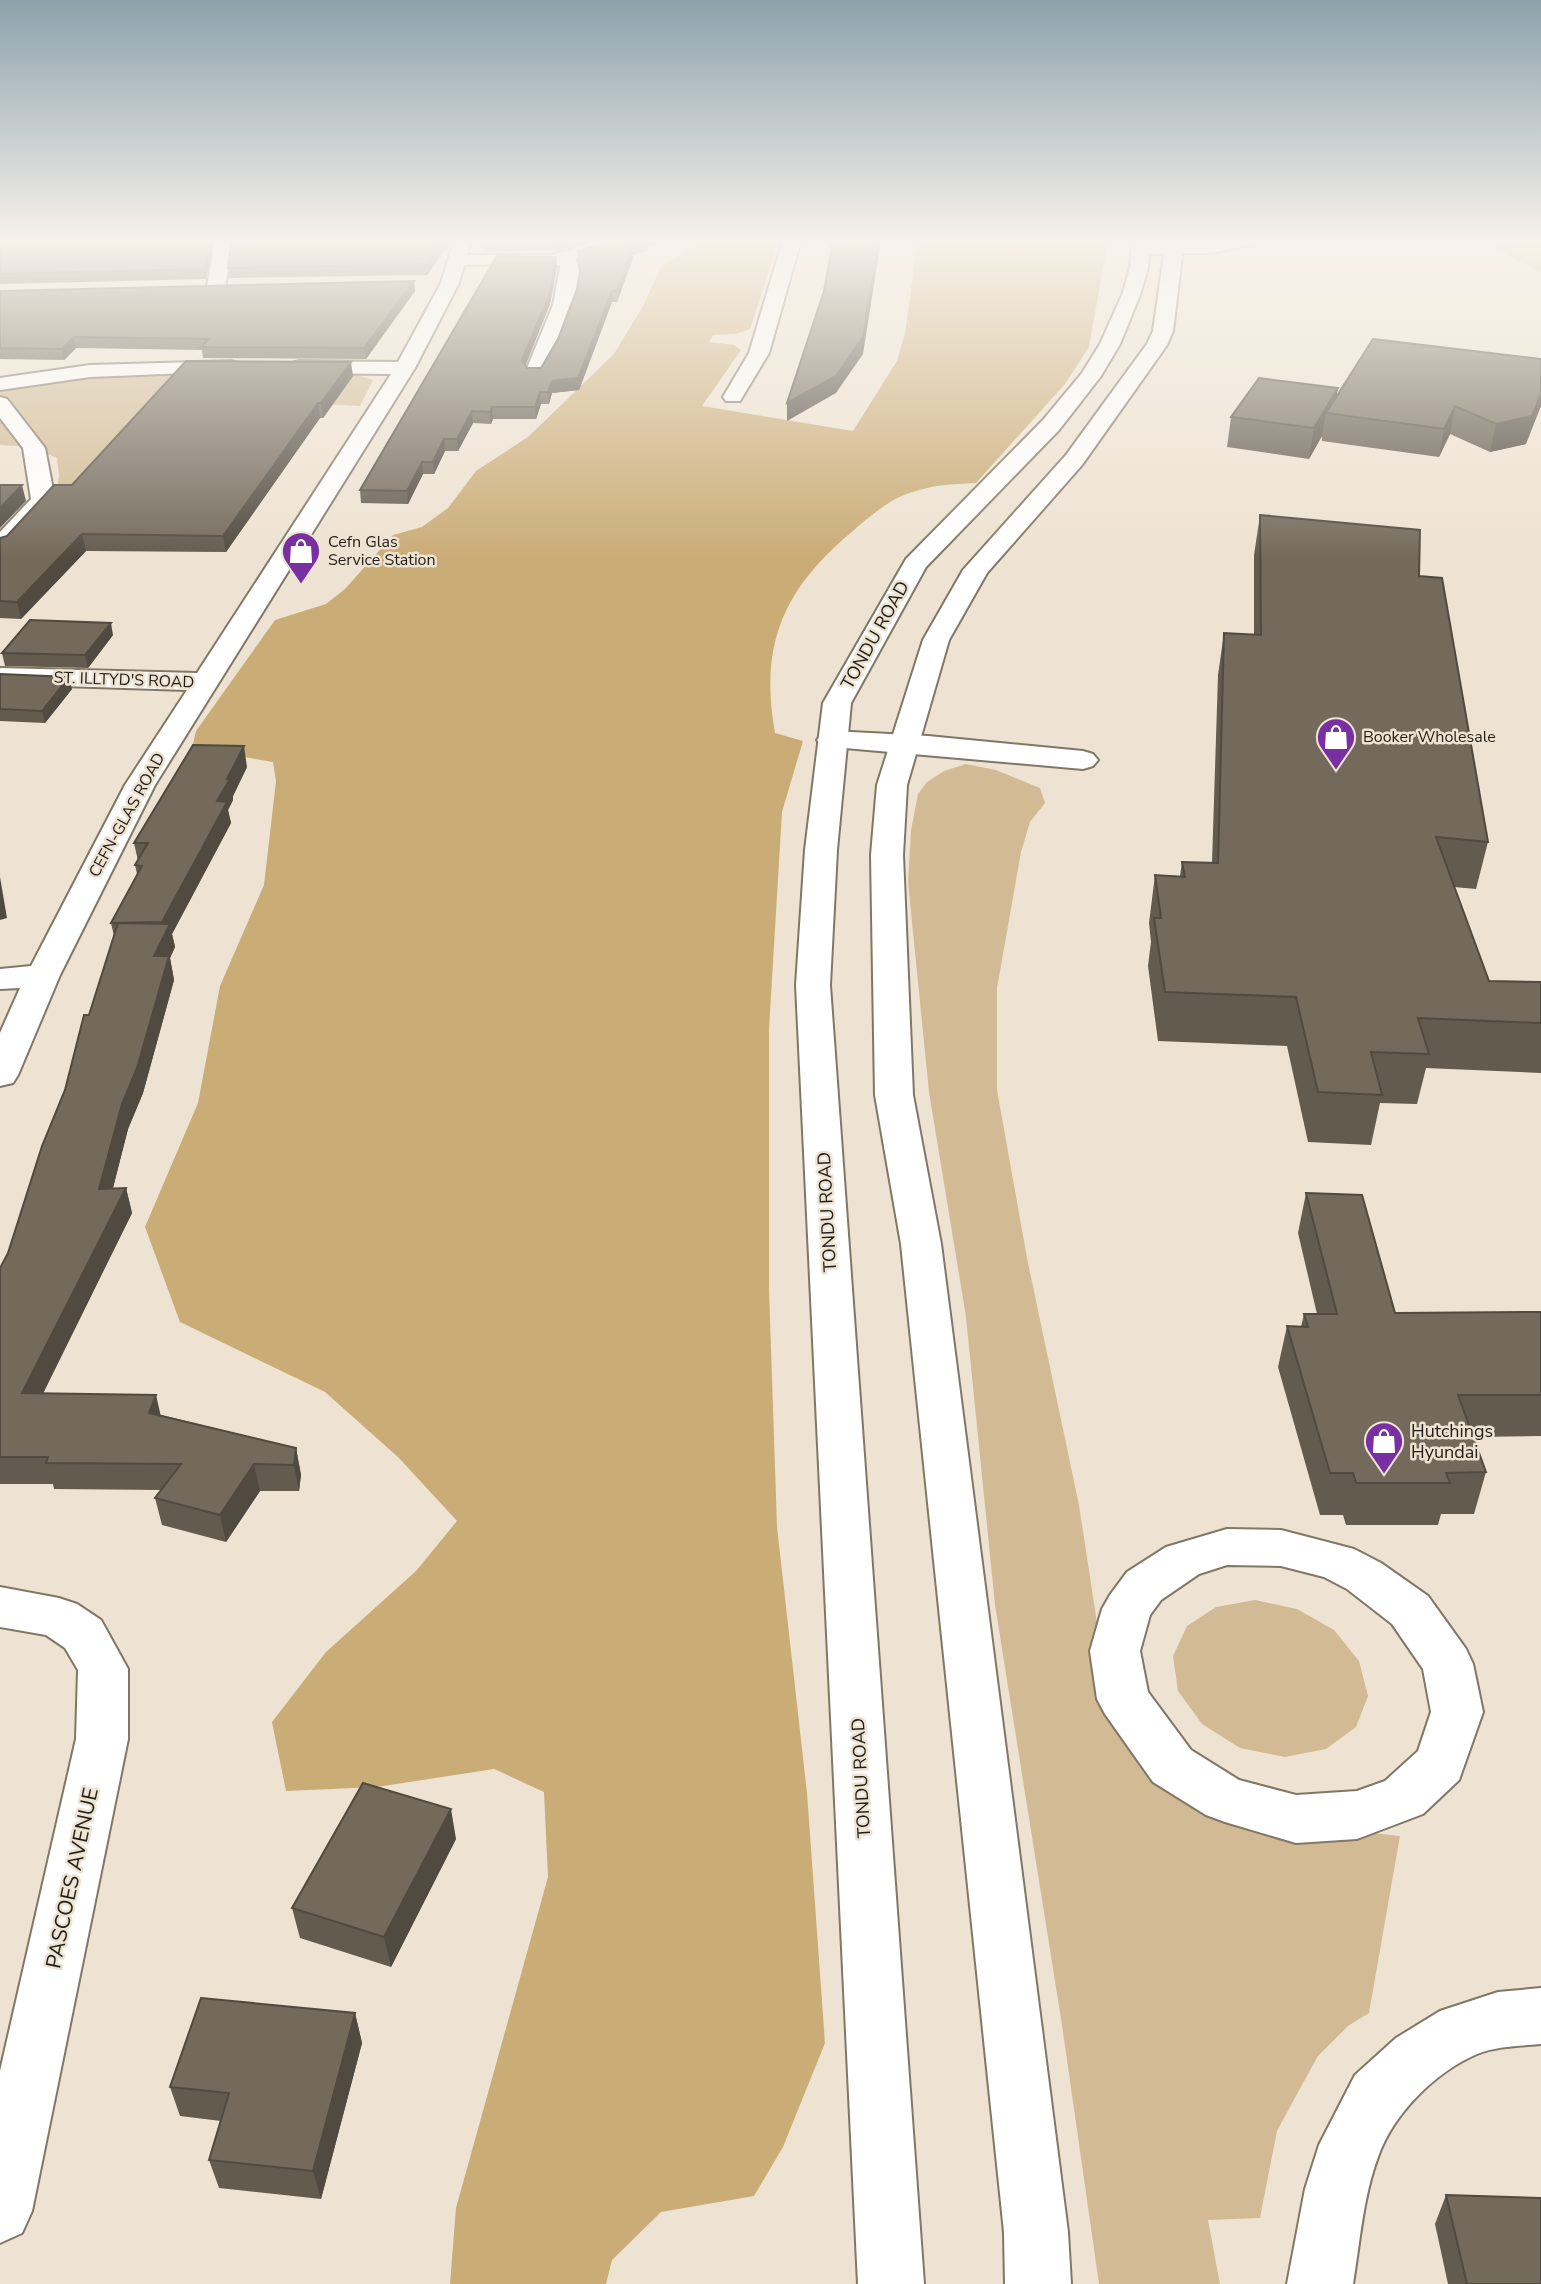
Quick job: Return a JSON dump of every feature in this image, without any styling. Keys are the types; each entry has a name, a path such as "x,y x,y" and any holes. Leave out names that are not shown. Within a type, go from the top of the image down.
{"street":[{"name":"CEFN-GLAS ROAD","path":"0,1075 43,975 140,785 405,368 414,347"},
{"path":"535,373 546,347"},
{"path":"733,397 761,347"},
{"name":"TONDU ROAD","path":"891,2284 813,985 821,850 832,740 837,703 915,564 1051,425 1091,376 1108,347"},
{"path":"1038,2284 1036,2232 921,1244 894,1095 887,855 892,785 936,640 976,570 1074,460 1156,347"},
{"path":"0,384 90,371 245,367"},
{"path":"272,367 405,368"},
{"path":"0,403 34,448 43,500 0,546"},
{"name":"ST. ILLTYD'S ROAD","path":"0,676 207,682"},
{"path":"832,740 1083,760"},
{"path":"0,978 43,975"},
{"path":"1227,1548 1281,1548 1337,1562 1364,1576 1410,1610 1448,1664 1457,1712 1440,1764 1404,1798 1357,1815 1296,1819 1225,1799 1172,1766 1123,1699 1115,1651 1127,1608 1144,1586 1183,1560 1227,1548"},
{"name":"PASCOES AVENUE","path":"0,1607 59,1618 83,1634 103,1669 103,1681 102,1740 0,2211"},
{"path":"1325,2259 1337,2189 1350,2145 1377,2096 1417,2058 1461,2031 1497,2020 1541,2016"}],"shaded area":[{"path":"618,347 736,347 741,350 702,406 853,431 897,361 901,347 1089,347 1065,384 976,483 933,487 900,497 873,514 830,552 794,596 782,619 775,645 771,671 771,701 775,733 803,741 782,812 769,1029 769,1289 777,1527 807,1793 825,2043 783,2147 754,2196 661,2212 612,2260 606,2284 450,2284 456,2208 548,1877 544,1792 494,1769 377,1787 286,1791 272,1722 326,1652 416,1571 457,1521 399,1458 325,1392 180,1322 145,1227 198,1103 220,986 264,885 276,781 273,762 192,748 196,731 275,620 326,604 345,589 393,535 422,527 448,508 476,471 528,437"},
{"path":"200,372 357,375 373,380 360,406 303,403 150,408 56,500 59,475 57,458 30,447 0,445 0,389 72,377"},
{"path":"966,764 996,770 1040,788 1045,803 1030,822 1021,852 997,988 997,1090 1027,1258 1079,1505 1107,1688 1236,1818 1400,1836 1369,2013 1348,2026 1318,2056 1277,2131 1260,2218 1208,2220 1220,2284 1099,2284 1062,2025 995,1605 966,1317 929,1092 908,882 911,831 918,794 927,782 944,771"},
{"path":"1255,1600 1297,1609 1334,1630 1359,1661 1368,1696 1356,1727 1326,1749 1285,1757 1240,1748 1202,1724 1178,1691 1173,1656 1187,1626 1216,1607"}],"building":[{"path":"0,347 64,347 62,349"},
{"path":"201,347 365,347 364,348"},
{"path":"444,347 528,347 522,360 527,368 541,368 554,347 590,347 578,378 552,381 548,392 540,392 535,407 492,407 490,412 472,411 457,439 444,439 433,462 422,462 407,491 360,490"},
{"path":"806,347 856,347 836,376 787,403"},
{"path":"1368,347 1437,347 1541,359 1541,394 1532,416 1496,424 1455,406 1444,429 1326,413"},
{"path":"186,361 351,362 321,403 318,403 223,536 82,534 17,602 0,601 0,538 7,536 54,485 72,485"},
{"path":"1259,378 1338,388 1314,428 1231,417"},
{"path":"0,485 22,485 0,508"},
{"path":"1260,515 1420,530 1419,576 1442,578 1488,842 1436,837 1489,981 1541,982 1541,1023 1418,1018 1429,1054 1371,1052 1382,1095 1318,1092 1296,997 1165,992 1154,918 1161,918 1155,875 1185,877 1182,862 1218,863 1224,633 1261,635"},
{"path":"30,620 111,623 85,655 2,653"},
{"path":"0,674 69,677 42,711 0,709"},
{"path":"193,745 244,746 217,801 227,802 162,922 111,923 142,866 135,865 148,843 134,843"},
{"path":"118,923 170,924 154,956 169,956 137,1068 122,1104 99,1189 126,1188 22,1393 156,1395 149,1413 296,1448 294,1465 254,1464 220,1515 155,1498 181,1464 46,1463 48,1457 0,1457 0,1268 8,1253 42,1146 65,1090 84,1015 89,1015"},
{"path":"1306,1193 1362,1195 1395,1313 1541,1312 1541,1395 1458,1395 1486,1472 1446,1473 1450,1483 1356,1483 1353,1473 1330,1473 1287,1326 1308,1327 1304,1314 1337,1314"},
{"path":"363,1783 451,1809 384,1937 292,1908"},
{"path":"201,1998 355,2013 313,2171 209,2160 229,2093 170,2087"},
{"path":"1446,2195 1541,2198 1541,2284 1467,2284"}],"place":[{"name":"Cefn Glas Service Station","path":"301,585"},
{"name":"Booker Wholesale","path":"1336,771"},
{"name":"Hutchings Hyundai","path":"1384,1475"}]}
